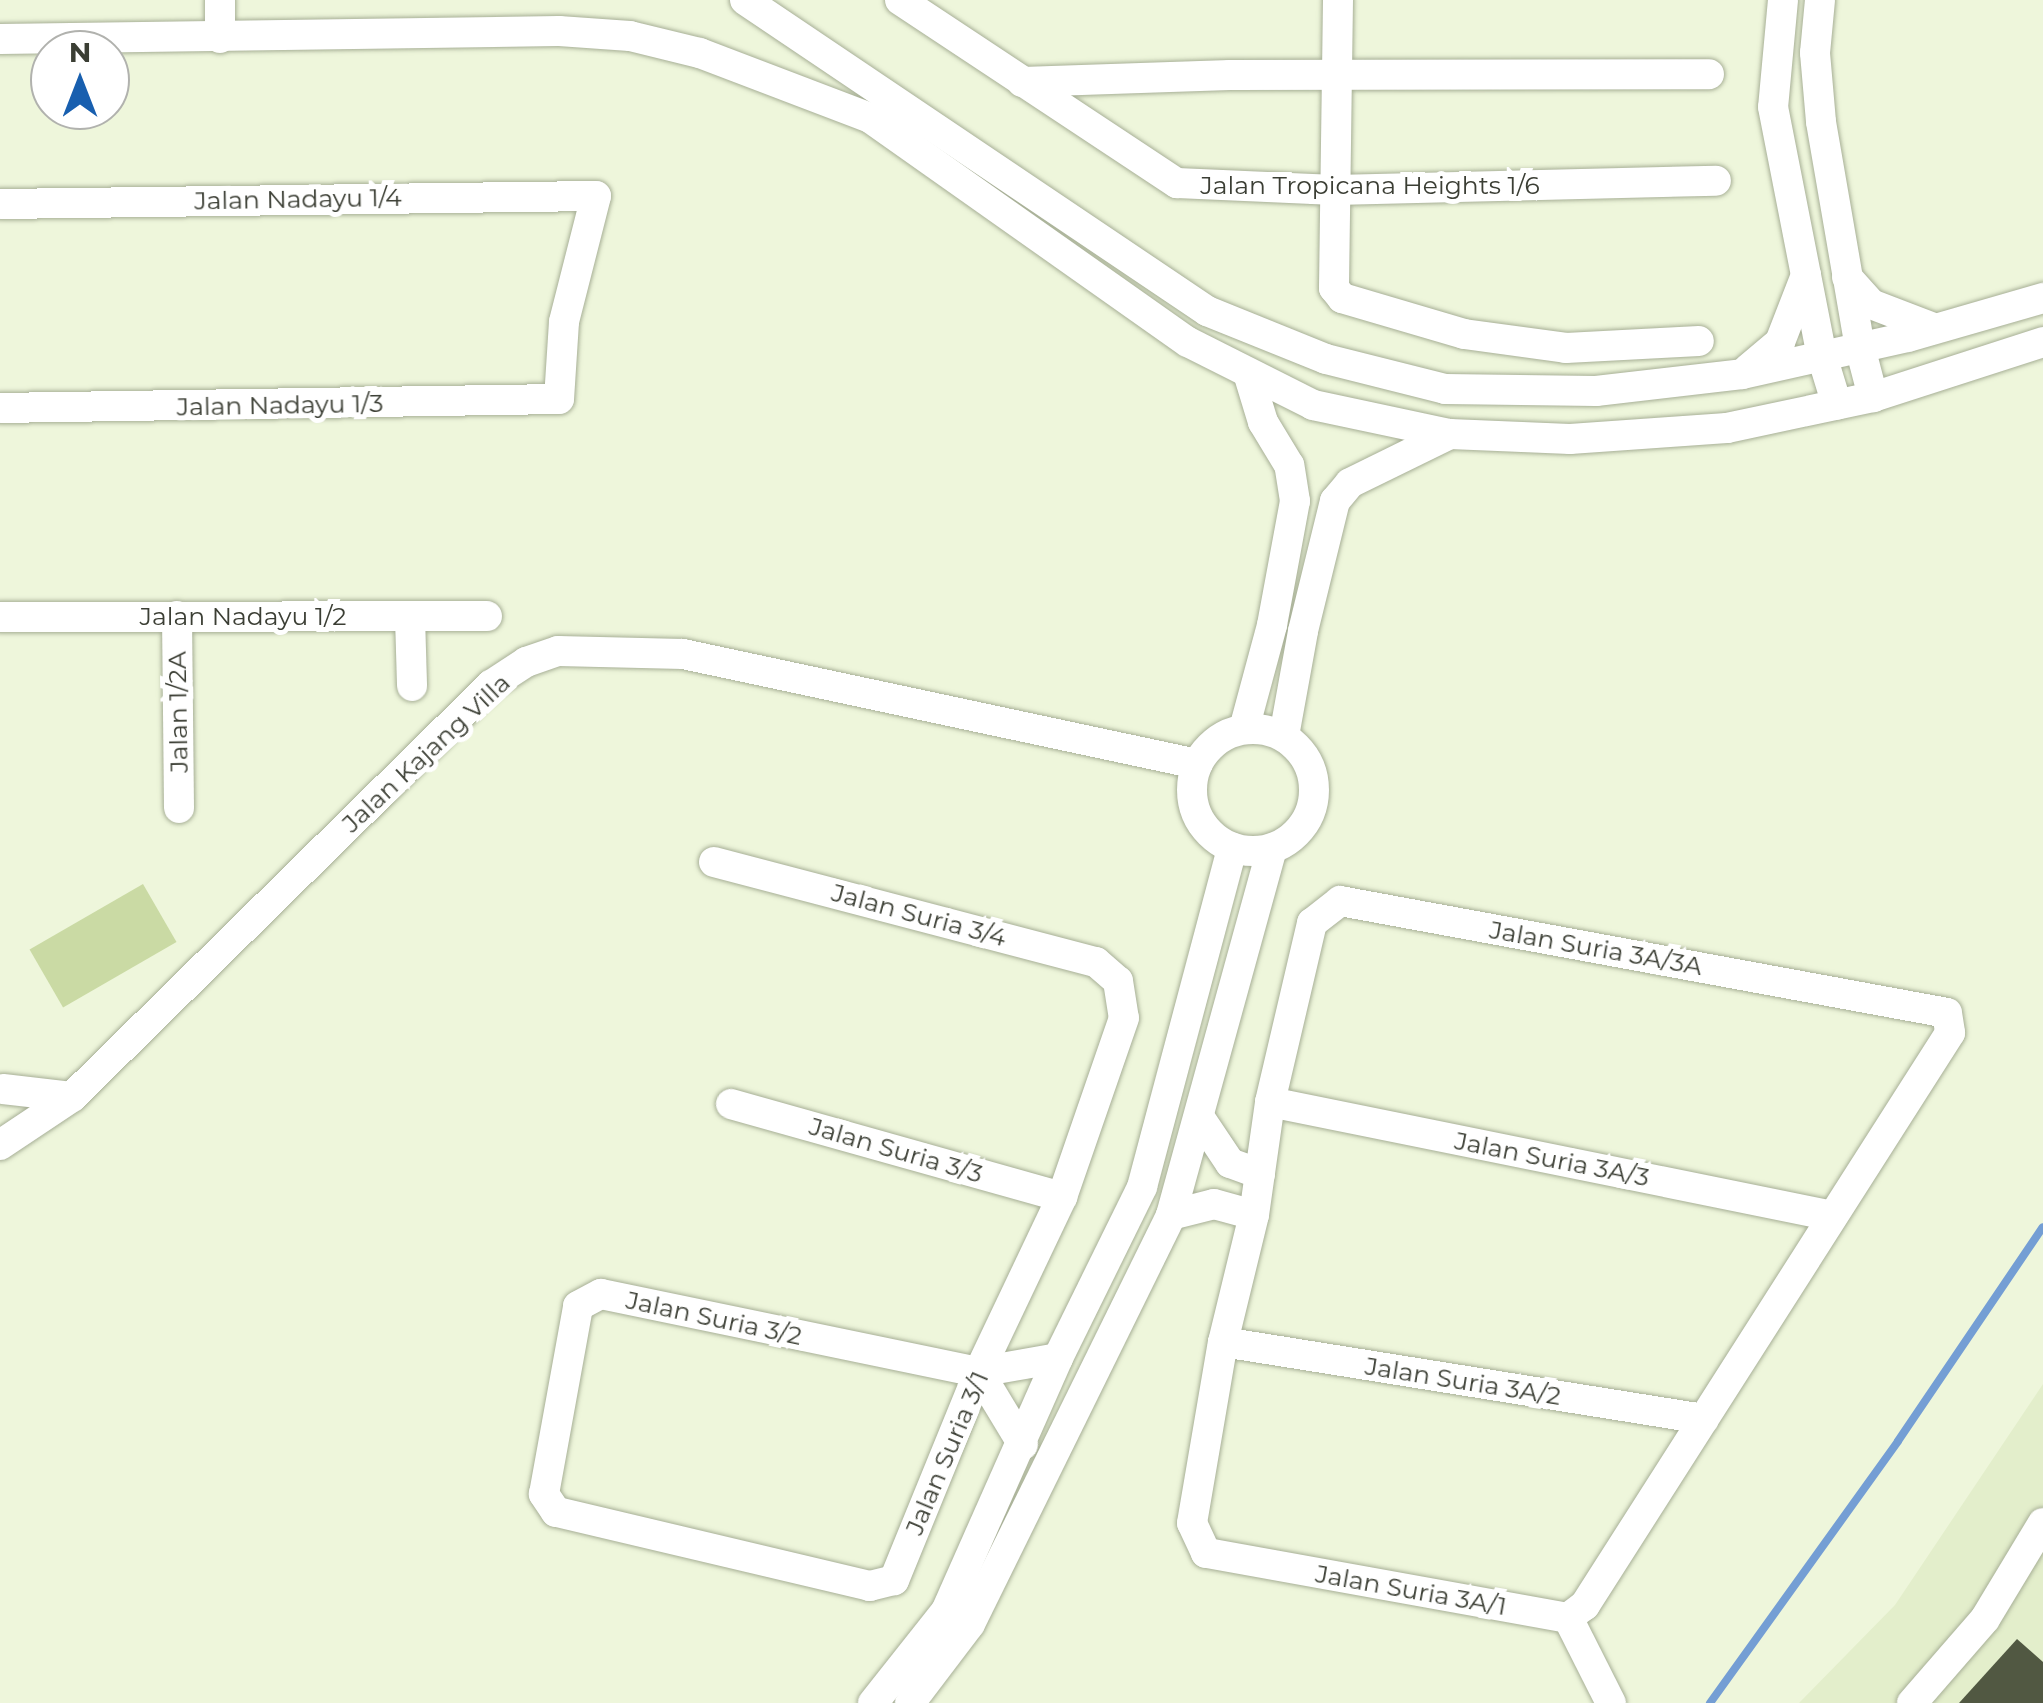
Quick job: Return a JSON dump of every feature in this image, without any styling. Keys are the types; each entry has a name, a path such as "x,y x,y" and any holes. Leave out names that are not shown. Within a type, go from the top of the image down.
{"street":[{"path":"220,0 220,38"},
{"path":"745,0 1206,311 1311,353 1446,388 1596,391 1742,374 2043,298"},
{"name":"Jalan Tropicana Heights 1/6","path":"900,0 1177,184 1335,190 1716,182"},
{"path":"1338,0 1334,288 1342,298 1464,334 1566,348 1698,341"},
{"path":"1784,0 1773,107 1822,356 1837,405"},
{"path":"1820,0 1814,53 1821,122 1860,347 1874,396"},
{"path":"0,39 560,31 630,36 700,53 870,118 1188,342 1317,407 1450,434 1570,439 1708,430 1874,396 2043,342"},
{"path":"1022,82 1337,75 1708,74"},
{"name":"Jalan Nadayu 1/4","path":"0,204 596,196 564,322 560,399"},
{"path":"1742,374 1780,342 1806,275"},
{"path":"1847,277 1870,304 1934,328"},
{"path":"1244,729 1272,625 1295,501 1289,465 1263,422 1248,372"},
{"name":"Jalan Nadayu 1/3","path":"0,408 560,399"},
{"path":"1284,736 1336,501 1350,483 1450,434"},
{"name":"Jalan 1/2A","path":"177,616 179,808"},
{"name":"Jalan Nadayu 1/2","path":"0,617 486,616"},
{"path":"410,617 412,686"},
{"name":"Jalan Kajang Villa","path":"10,1135 72,1097 491,685 526,662 558,651 683,654 1197,764"},
{"path":"1244,729 1284,736 1300,749 1315,786 1304,825 1272,849 1252,852 1232,848 1200,823 1193,804 1197,764 1208,747 1244,729"},
{"path":"873,1703 946,1611 1023,1445 1058,1358 1142,1187 1232,848"},
{"path":"910,1703 970,1624 1171,1215 1272,849"},
{"name":"Jalan Suria 3/4","path":"714,862 1096,962 1118,980"},
{"name":"Jalan Suria 3A/3A","path":"1254,1216 1270,1102 1312,923 1340,901 1947,1013 1950,1034 1834,1216"},
{"name":"Jalan Suria 3/1","path":"544,1494 556,1512 870,1586 894,1580 979,1372 1062,1197 1124,1018 1118,980"},
{"path":"10,1135 1,1087 72,1097"},
{"name":"Jalan Suria 3A/3","path":"1270,1102 1834,1216"},
{"name":"Jalan Suria 3/3","path":"731,1104 1062,1197"},
{"path":"1200,1118 1230,1163 1260,1174"},
{"path":"1171,1215 1214,1204 1254,1216"},
{"name":"Jalan Suria 3A/1","path":"1254,1216 1223,1342 1192,1523 1206,1553 1568,1618"},
{"path":"1611,1703 1568,1618 1585,1604 1834,1216"},
{"name":"Jalan Suria 3/2","path":"544,1494 578,1306 600,1294 979,1372 1058,1358"},
{"name":"Jalan Suria 3A/2","path":"1223,1342 1704,1419"},
{"path":"979,1372 1023,1445"},
{"path":"1912,1703 1986,1618 2043,1523"}],"shaded area":[{"path":"143,884 176,942 63,1008 30,950"},
{"path":"2043,1384 2043,1703 1799,1703 1895,1605"}],"building":[{"path":"2017,1639 2043,1662 2043,1703 1959,1703"}],"waterway":[{"path":"1710,1703 1898,1441 2043,1227"}]}
